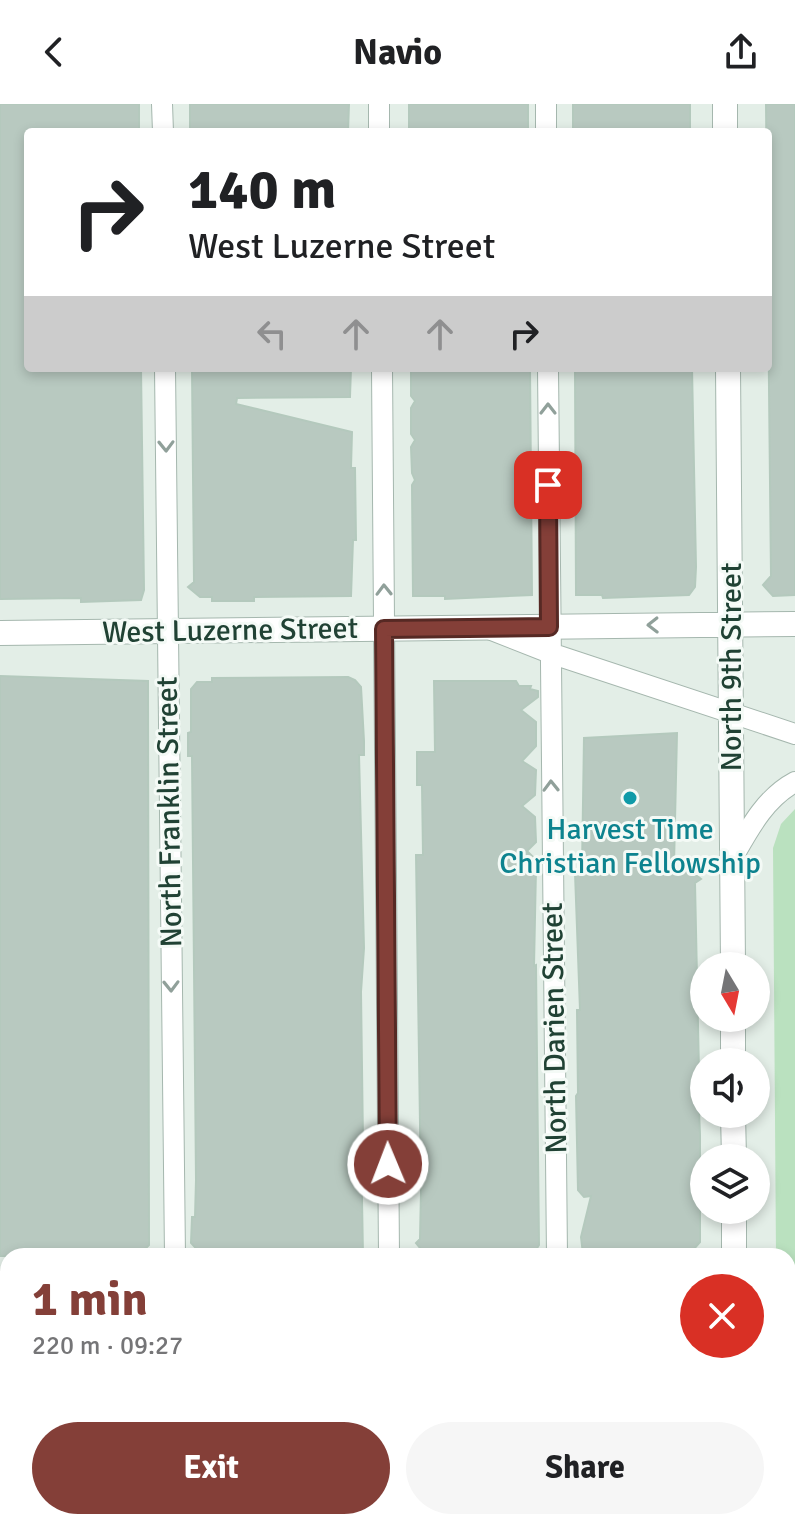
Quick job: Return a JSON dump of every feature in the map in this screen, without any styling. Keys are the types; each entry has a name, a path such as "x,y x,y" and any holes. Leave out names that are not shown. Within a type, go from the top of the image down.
{"street":[{"path":"162,104 163,128"},
{"path":"379,104 379,128"},
{"path":"546,104 546,128"},
{"path":"725,104 725,128"},
{"name":"North Franklin Street","path":"165,372 175,1248"},
{"path":"382,372 389,1248"},
{"name":"North Darien Street","path":"548,372 557,1248"},
{"name":"North 9th Street","path":"728,372 733,952"},
{"name":"West Luzerne Street","path":"0,633 795,624"},
{"path":"486,628 550,653 795,734"},
{"path":"733,857 759,813 795,782"},
{"path":"734,1224 734,1248"}],"green space":[{"path":"795,809 795,1248 776,1248 773,848 781,824"}],"building":[{"path":"0,104 139,104 139,128 24,128 24,372 141,372 144,590 141,600 81,602 81,598 0,599"},
{"path":"190,104 349,104 348,128 190,128"},
{"path":"409,104 528,104 528,128 409,128"},
{"path":"573,104 690,104 690,128 573,128"},
{"path":"766,104 795,104 795,595 773,596 763,585 771,576 769,372 772,372 772,128 766,128"},
{"path":"192,372 351,372 350,397 237,398 236,404 352,432 356,540 353,540 351,596 254,597 254,601 212,601 212,597 200,597 188,587 194,582"},
{"path":"411,372 530,372 532,595 445,599 445,596 413,596 412,485 415,480 411,447 415,440 411,434 411,408 415,401 411,396"},
{"path":"575,372 692,372 695,587 689,595 603,598 602,595 576,595"},
{"path":"0,676 148,681 149,1245 146,1248 0,1248"},
{"path":"348,677 361,687 364,741 364,755 359,755 364,948 361,992 363,1248 196,1248 191,1243 196,1180 192,756 188,756 188,733 191,732 191,689 197,682 212,682 212,678"},
{"path":"434,681 516,681 519,686 531,686 530,689 538,691 538,697 521,710 536,722 536,746 522,761 536,770 535,795 522,806 535,817 536,842 527,851 539,863 536,868 534,966 537,1248 420,1248 416,1243 420,1239 421,1191 416,855 423,855 422,785 417,785 417,752 435,752"},
{"path":"677,733 674,865 675,868 687,868 701,879 695,883 696,952 690,952 690,1032 698,1032 698,1048 690,1048 690,1128 700,1128 700,1135 700,1144 690,1144 690,1224 700,1224 700,1242 695,1248 582,1248 581,1237 591,1196 584,1197 578,1190 576,1096 577,1010 580,1010 575,873 582,868 584,738"}],"place":[{"name":"Harvest Time Christian Fellowship","path":"630,798"}],"route":[{"path":"388,1164 384,629 549,627 548,485"}]}
